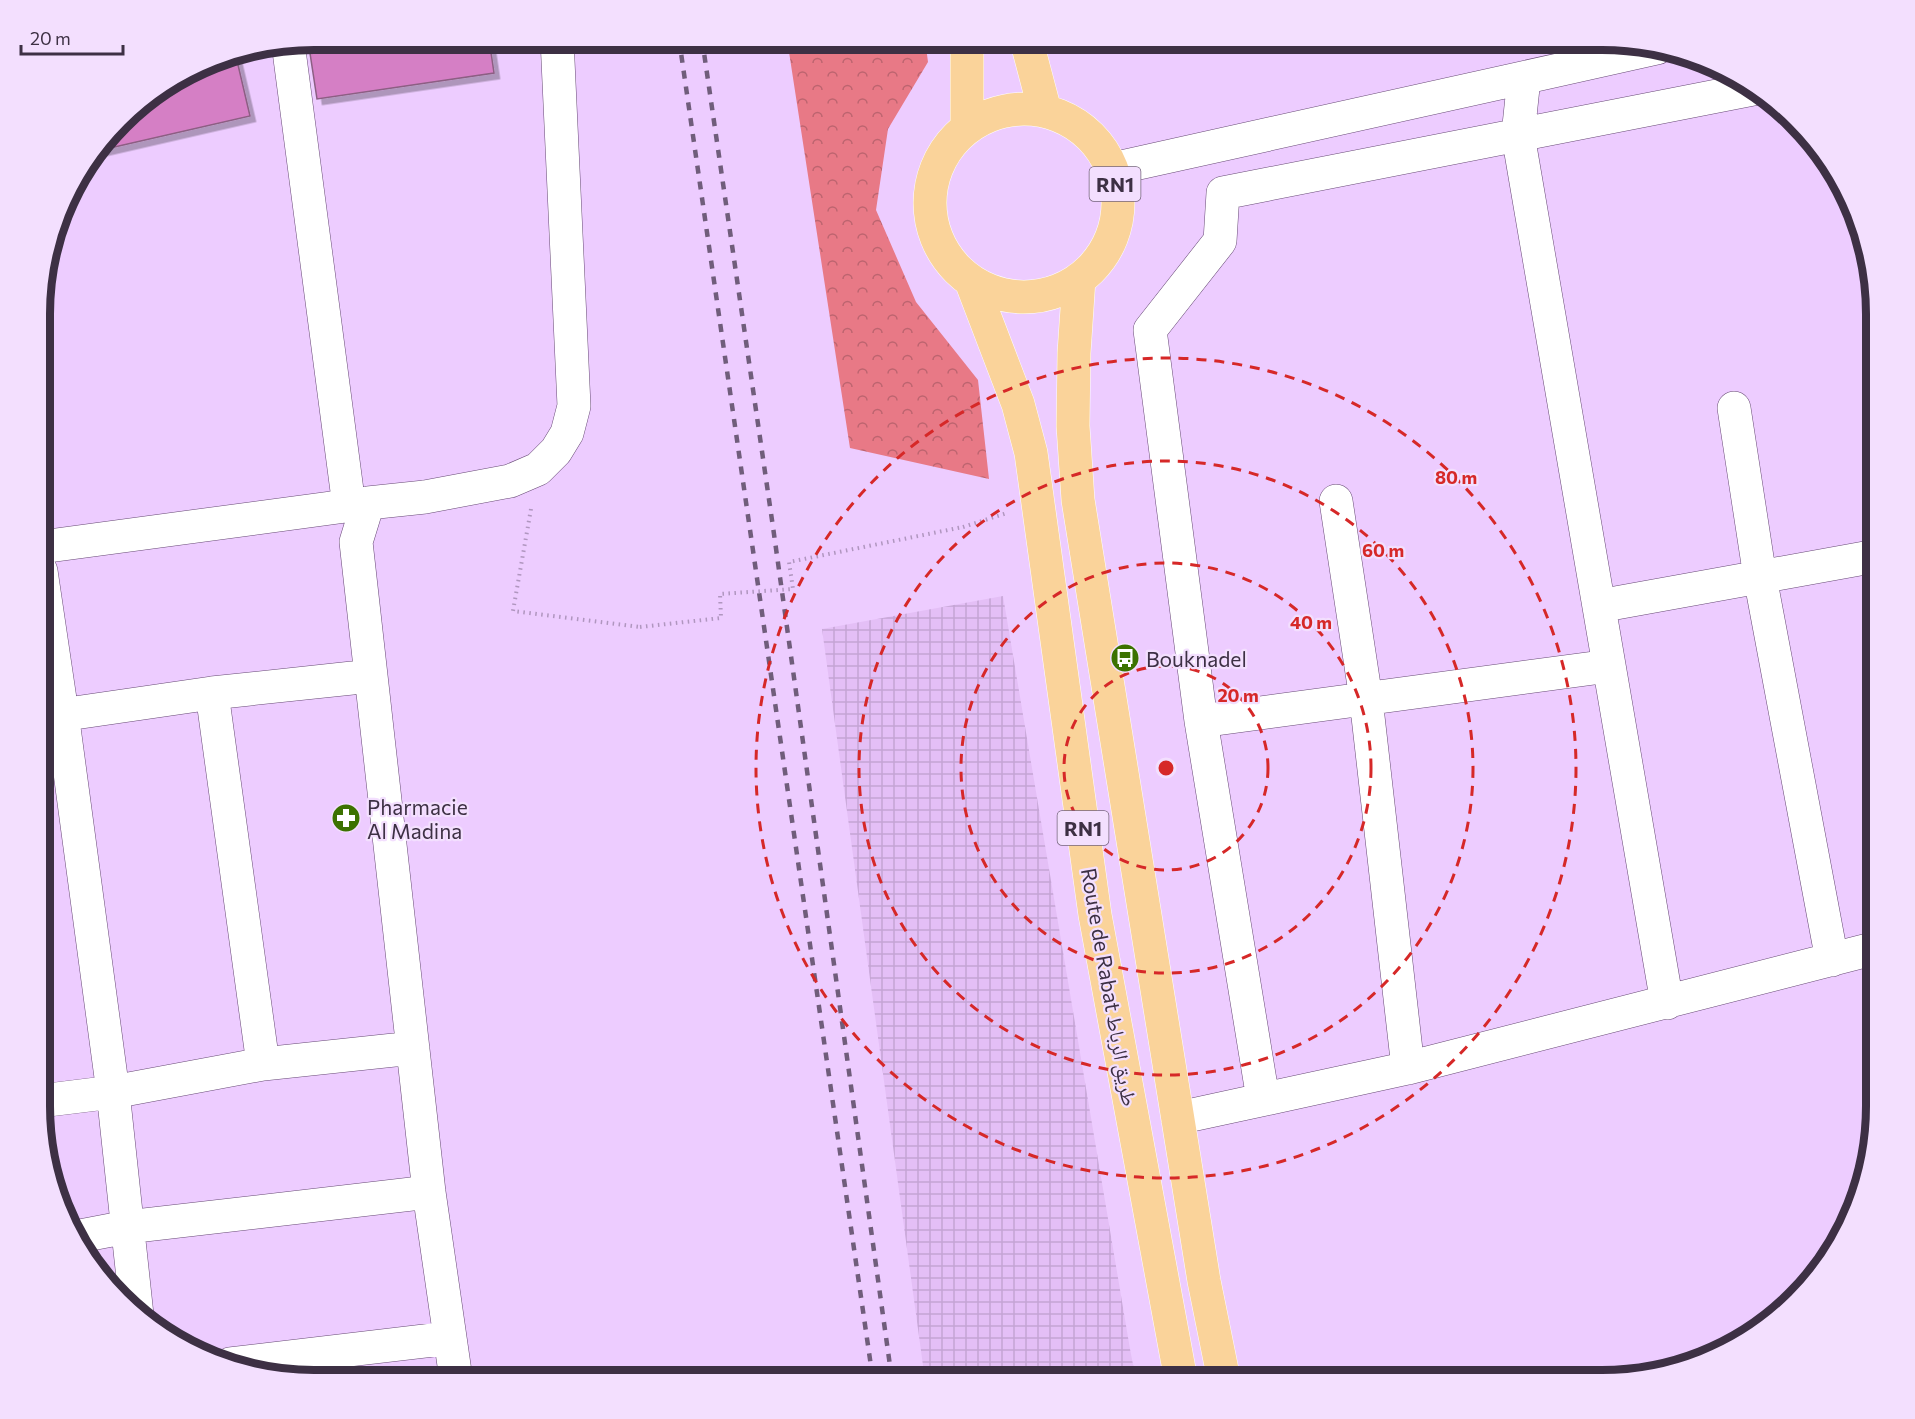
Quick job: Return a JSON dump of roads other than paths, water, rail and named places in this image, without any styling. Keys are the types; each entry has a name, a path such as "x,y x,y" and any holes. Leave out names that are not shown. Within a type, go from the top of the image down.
{"main road":[{"path":"967,50 968,128"},
{"path":"1029,50 1045,111"},
{"name":"Route de Rabat طريق الرباط","path":"1005,110 1045,111 1061,114 1074,121 1097,143 1112,169 1118,199 1114,230 1100,257 1079,279 1053,292 1025,297 997,293 971,281 945,256 931,223 931,187 943,153 968,128 1005,110"},
{"name":"RN1","path":"1079,279 1073,416 1078,500 1204,1281 1222,1370"},
{"name":"Route de Rabat طريق الرباط","path":"971,281 1018,404 1031,453 1095,915 1178,1370"}],"street":[{"path":"50,546 425,497 510,481 538,469 556,451 567,433 574,406 558,50"},
{"path":"289,51 358,504 356,542 429,1192 455,1370"},
{"path":"1112,169 1638,52"},
{"path":"1524,78 1518,135 1667,1003"},
{"path":"1263,1099 1201,721 1150,330 1220,241 1223,193 1743,91"},
{"path":"1734,408 1760,577 1832,960"},
{"path":"1336,501 1366,699 1408,1068"},
{"path":"1599,606 1866,558"},
{"path":"1201,721 1609,666"},
{"path":"135,1300 113,1092 51,715 212,693 371,676"},
{"path":"212,693 263,1064"},
{"path":"1178,1118 1408,1068 1866,951"},
{"path":"50,1100 113,1092 263,1064 413,1048"},
{"path":"84,1235 127,1227 429,1192"},
{"path":"249,1362 450,1338"}],"railway":[{"path":"681,50 872,1370"},
{"path":"704,50 773,527 891,1370"}],"place":[{"name":"Bouknadel","path":"1125,658"},
{"name":"Pharmacie Al Madina","path":"346,818"}]}
